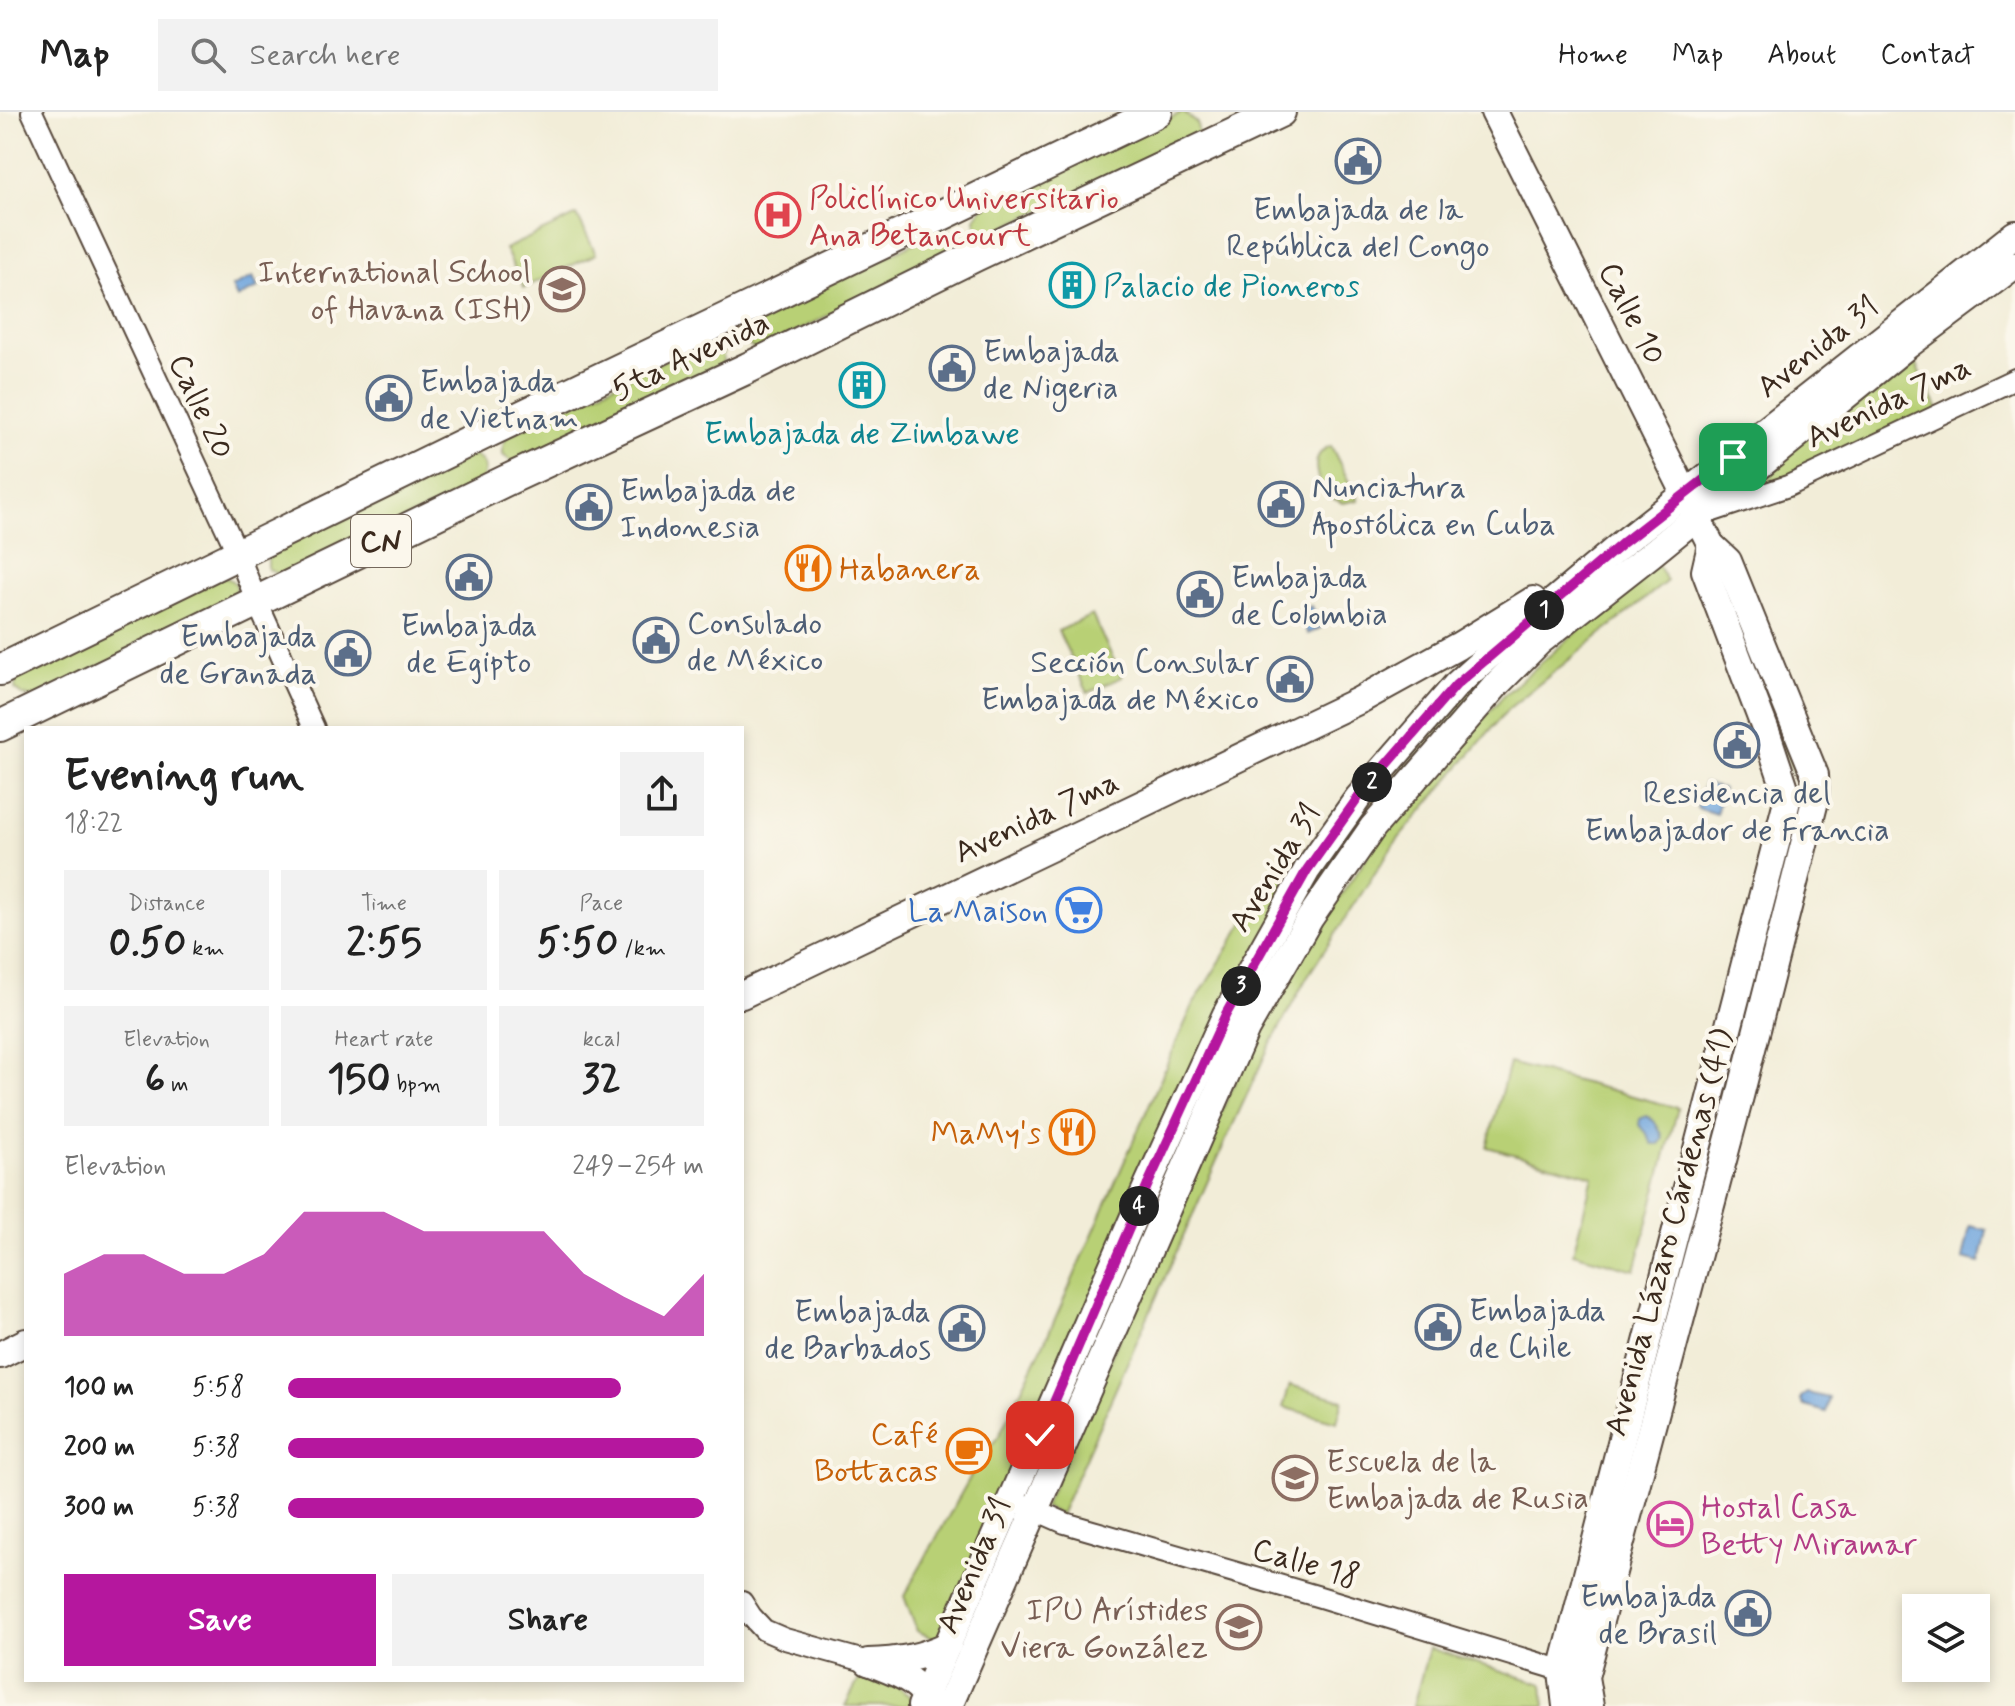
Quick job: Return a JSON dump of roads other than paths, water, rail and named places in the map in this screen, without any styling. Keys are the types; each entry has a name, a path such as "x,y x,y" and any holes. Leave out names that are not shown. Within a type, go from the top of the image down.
{"highway":[{"name":"5ta Avenida","path":"0,670 1157,112"},
{"name":"5ta Avenida","path":"0,726 505,481 748,368 975,256 1280,112"}],"main road":[{"name":"Calle 10","path":"1494,112 1711,545 1728,561 1815,775"},
{"name":"Avenida 31","path":"927,1704 1246,1029 1310,918 1373,827 1498,683 1539,642 1692,505 2015,234"},
{"name":"Avenida 31","path":"927,1704 948,1645 1023,1504 1148,1184 1226,1014 1301,880 1358,798 1456,685 1624,542 1692,505 2015,267"},
{"name":"Avenida 7ma","path":"744,994 1360,700 1471,639 1624,542"},
{"name":"Calle 10","path":"1711,545 1705,571 1785,789"},
{"name":"Avenida 7ma","path":"1360,700 1539,642"},
{"name":"Avenida Lázaro Cárdenas (41)","path":"1590,1706 1574,1674 1738,1104 1816,797 1815,775"},
{"name":"Avenida Lázaro Cárdenas (41)","path":"1566,1706 1788,797 1785,789"},
{"path":"0,1355 24,1343"},
{"path":"868,1662 919,1657 948,1645"},
{"path":"868,1662 915,1684 927,1704"}],"street":[{"name":"Calle 20","path":"32,112 238,554 313,726"},
{"name":"Avenida 7ma","path":"1692,505 1788,486 2015,379"},
{"name":"Calle 18","path":"1023,1504 1065,1523 1574,1674"},
{"path":"744,1605 764,1630 785,1639 868,1662"}],"water":[{"path":"253,277 258,288 237,298 232,287"},
{"path":"1311,606 1322,627 1308,634 1297,613"},
{"path":"1704,783 1723,789 1716,814 1697,808"},
{"path":"1646,1116 1655,1122 1661,1132 1663,1139 1659,1144 1652,1144 1639,1125 1640,1119"},
{"path":"1970,1226 1987,1230 1980,1263 1963,1259"},
{"path":"1807,1393 1829,1398 1826,1412 1804,1406 1801,1397"}],"place":[{"name":"Embajada de la República del Congo","path":"1358,161"},
{"name":"Policlínico Universitario Ana Betancourt","path":"778,215"},
{"name":"Palacio de Pioneros","path":"1072,285"},
{"name":"International School of Havana (ISH)","path":"562,289"},
{"name":"Embajada de Nigeria","path":"952,368"},
{"name":"Embajada de Zimbawe","path":"862,385"},
{"name":"Embajada de Vietnam","path":"389,398"},
{"name":"Nunciatura Apostólica en Cuba","path":"1281,504"},
{"name":"Embajada de Indonesia","path":"589,507"},
{"name":"Habanera","path":"808,568"},
{"name":"Embajada de Egipto","path":"469,577"},
{"name":"Embajada de Colombia","path":"1200,594"},
{"name":"Consulado de México","path":"656,640"},
{"name":"Embajada de Granada","path":"348,653"},
{"name":"Sección Consular Embajada de México","path":"1290,679"},
{"name":"Residencia del Embajador de Francia","path":"1737,745"},
{"name":"La Maison","path":"1079,910"},
{"name":"MaMy's","path":"1072,1132"},
{"name":"Embajada de Chile","path":"1438,1327"},
{"name":"Embajada de Barbados","path":"962,1328"},
{"name":"Café Bottacas","path":"969,1451"},
{"name":"Escuela de la Embajada de Rusia","path":"1295,1478"},
{"name":"Hostal Casa Betty Miramar","path":"1670,1524"},
{"name":"Embajada de Brasil","path":"1748,1613"},
{"name":"IPU Arístides Viera González","path":"1239,1627"}]}
